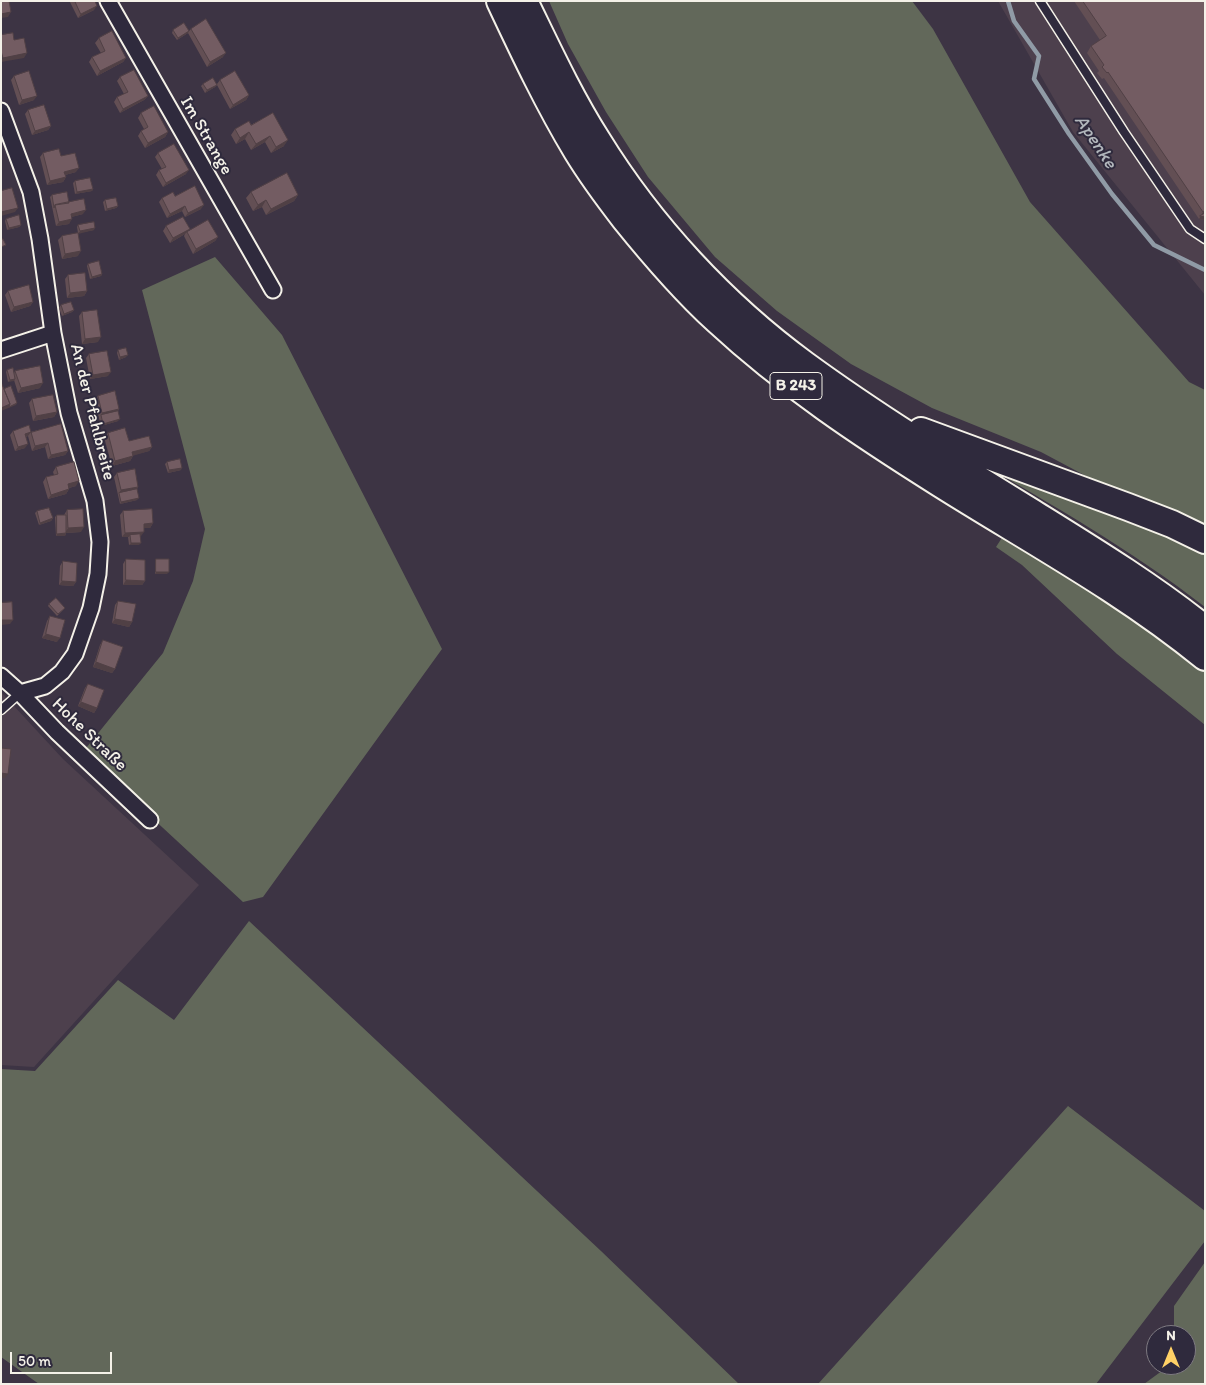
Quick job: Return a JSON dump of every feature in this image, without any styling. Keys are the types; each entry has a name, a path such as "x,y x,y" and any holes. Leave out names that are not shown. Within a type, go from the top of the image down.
{"highway":[{"name":"B 243","path":"500,1 524,53 577,152 634,231 717,321 803,392 940,483 1109,586 1160,621 1205,657"},
{"name":"B 243","path":"524,1 569,92 597,141 645,209 698,270 728,300 804,364 878,416 1146,584 1205,629"},
{"path":"878,416 1128,507 1172,524 1205,540"}],"street":[{"name":"Im Strange","path":"108,1 273,290"},
{"name":"An der Pfahlbreite","path":"1,111 8,146 31,192 40,239 53,333 69,413 95,501 100,542 98,574 91,608 75,654 62,672 45,686 10,702"},
{"path":"1,350 53,333"},
{"name":"Hohe Straße","path":"1,676 10,702 57,732 150,820"}],"lane":[{"path":"1040,1 1124,132 1190,229 1205,239"},
{"path":"1,699 10,702"}],"shaded area":[{"path":"998,1 1205,1 1205,295 1073,132"},
{"path":"1,692 63,759 199,885 34,1067 1,1065"}],"green space":[{"path":"549,1 912,1 933,29 1030,202 1189,382 1205,390 1205,530 1118,493 1041,452 932,408 851,364 777,311 715,257 648,177 606,112 568,44"},
{"path":"215,257 282,335 442,649 263,897 243,902 82,753 163,653 193,581 205,529 142,290"},
{"path":"971,457 1205,548 1205,607 1120,547"},
{"path":"1005,533 1105,595 1205,669 1205,725 1117,654 1022,565 996,547"},
{"path":"249,921 601,1251 739,1384 39,1384 1,1357 1,1069 35,1071 118,980 174,1020"},
{"path":"1068,1106 1205,1211 1205,1241 1096,1384 818,1384"},
{"path":"1205,1262 1205,1384 1144,1384 1156,1375 1196,1375 1196,1325 1174,1325 1174,1306"}],"building":[{"path":"1,1 9,1 11,12 1,14"},
{"path":"75,1 95,1 97,6 81,14"},
{"path":"1083,1 1205,1 1205,211 1203,212 1108,72 1102,67 1104,65 1091,46 1106,36"},
{"path":"206,19 226,53 210,62 191,29"},
{"path":"184,23 189,31 178,38 173,30"},
{"path":"112,31 126,58 100,71 92,57 105,51 99,38"},
{"path":"13,33 14,40 24,38 27,53 3,58 1,35"},
{"path":"134,70 148,96 123,109 117,97 128,92 120,77"},
{"path":"29,71 37,96 22,100 14,76"},
{"path":"235,71 249,95 233,105 220,80"},
{"path":"213,78 217,85 207,90 203,84"},
{"path":"44,105 51,126 35,131 28,110"},
{"path":"154,106 168,132 148,143 141,131 148,127 141,113"},
{"path":"273,113 288,140 276,147 270,136 256,144 249,132 240,138 235,129 249,121 251,125"},
{"path":"174,144 189,170 166,183 159,170 166,167 158,153"},
{"path":"59,149 61,156 75,153 79,168 64,172 66,177 50,181 43,153"},
{"path":"287,173 298,195 271,209 266,200 258,205 251,192"},
{"path":"90,178 93,189 77,192 75,181"},
{"path":"195,186 204,205 188,213 185,206 170,214 162,198 173,192 175,196"},
{"path":"12,188 18,208 1,212 1,191"},
{"path":"67,192 69,203 55,205 54,208 52,195"},
{"path":"116,198 118,206 107,209 105,200"},
{"path":"84,199 86,210 71,214 72,219 59,222 55,205"},
{"path":"19,215 21,225 9,228 6,219"},
{"path":"183,217 190,229 173,238 166,226"},
{"path":"208,220 218,237 196,249 187,232"},
{"path":"94,222 95,228 80,231 78,225"},
{"path":"78,233 81,251 65,254 62,236"},
{"path":"3,239 6,245 1,247 1,240"},
{"path":"99,261 102,274 92,277 88,264"},
{"path":"85,273 87,291 70,293 68,275"},
{"path":"29,285 33,302 14,307 8,291"},
{"path":"71,302 74,310 64,314 61,305"},
{"path":"97,310 101,337 85,339 82,312"},
{"path":"126,348 128,355 120,357 118,350"},
{"path":"107,351 111,372 93,375 89,354"},
{"path":"40,366 43,383 21,388 15,371"},
{"path":"13,368 15,379 10,380 7,370"},
{"path":"1,382 10,404 1,408"},
{"path":"11,386 17,403 9,407 10,404 4,389"},
{"path":"115,391 119,409 102,413 98,396"},
{"path":"53,395 57,412 36,416 32,399"},
{"path":"118,411 120,419 103,424 101,415"},
{"path":"61,424 68,451 51,455 48,443 35,446 31,432"},
{"path":"29,425 31,432 25,434 28,444 18,447 13,431"},
{"path":"125,428 129,441 149,436 152,447 132,452 133,456 115,461 108,433"},
{"path":"180,459 182,468 169,470 167,462"},
{"path":"74,462 79,481 68,484 69,489 51,495 46,477 58,474 56,467"},
{"path":"135,469 138,487 121,490 117,473"},
{"path":"137,489 139,498 121,502 119,493"},
{"path":"49,508 53,518 40,523 37,511"},
{"path":"83,509 84,527 68,528 67,510"},
{"path":"152,509 153,523 144,524 144,532 125,533 123,511"},
{"path":"57,515 66,515 66,533 57,534"},
{"path":"140,534 141,543 131,543 130,535"},
{"path":"126,559 145,560 145,581 126,580"},
{"path":"156,559 169,559 169,572 156,572"},
{"path":"63,561 77,563 76,582 62,581"},
{"path":"56,598 65,608 58,614 49,604"},
{"path":"118,601 136,604 132,622 115,619"},
{"path":"12,602 13,620 1,620 1,603"},
{"path":"50,616 65,620 60,638 46,634"},
{"path":"103,640 123,647 115,669 96,662"},
{"path":"88,684 104,690 97,708 81,702"},
{"path":"1,748 11,749 8,774 1,773"}],"waterway":[{"name":"Apenke","path":"1008,1 1014,21 1039,56 1034,79 1069,134 1112,194 1154,245 1205,270"}]}
